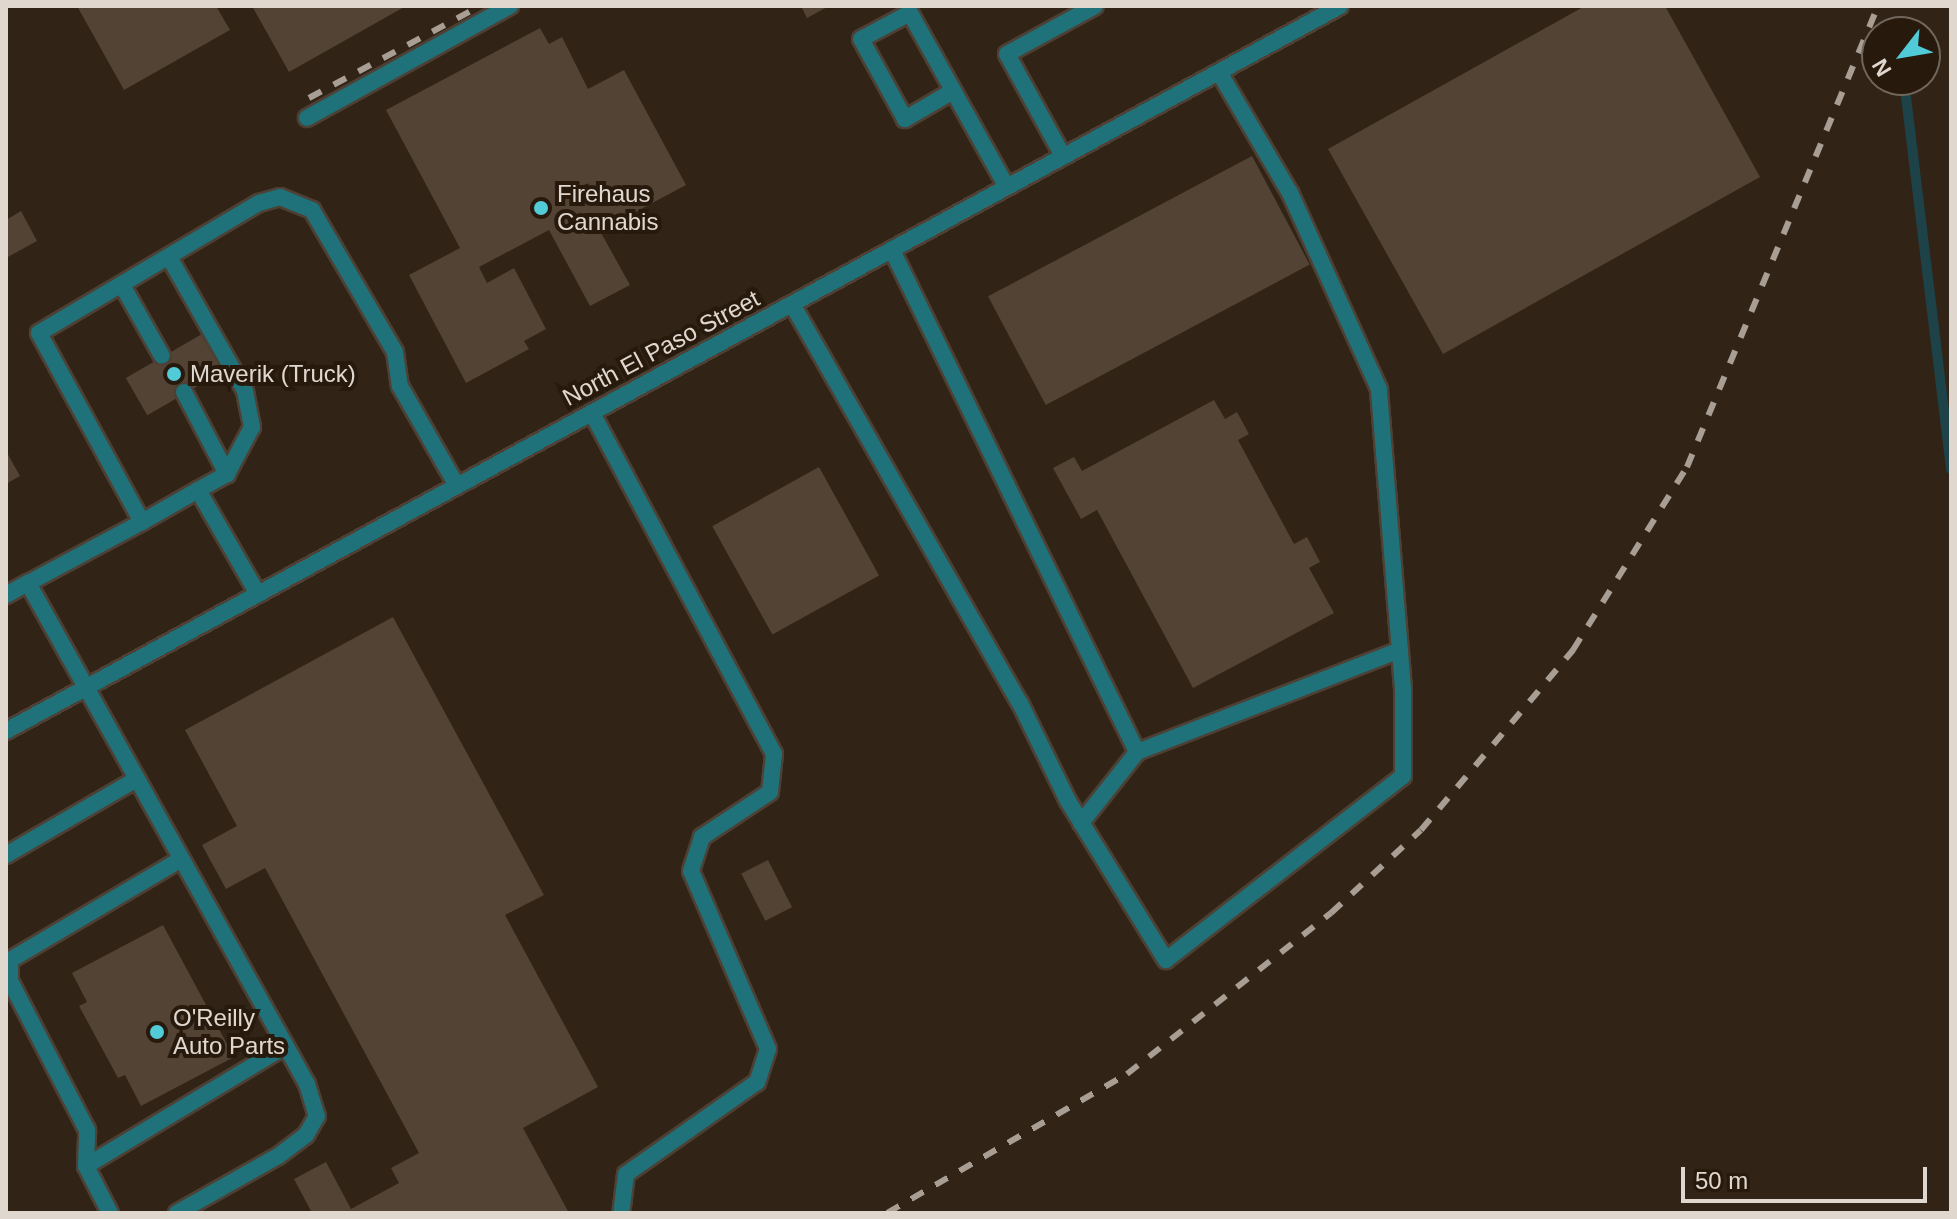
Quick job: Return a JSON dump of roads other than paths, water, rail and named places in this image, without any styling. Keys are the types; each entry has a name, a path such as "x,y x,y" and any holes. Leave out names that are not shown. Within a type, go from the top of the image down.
{"street":[{"path":"307,118 510,6"},
{"path":"1063,156 1007,54 1095,6"},
{"name":"North El Paso Street","path":"6,731 1340,6"},
{"path":"953,91 905,119 861,39 910,13 1007,187"},
{"path":"792,304 1020,703 1081,823 1166,960 1403,776 1400,650 1379,389 1290,193 1219,72"},
{"path":"142,522 39,333 259,203 280,197 312,210 395,352 400,386 457,486"},
{"path":"892,250 1137,752"},
{"path":"6,595 227,474 252,427 245,391 169,257"},
{"path":"122,285 162,356"},
{"path":"184,392 227,474"},
{"path":"592,413 774,754 770,792 702,837 691,871 768,1049 761,1071 757,1082 626,1174 618,1204 621,1213"},
{"path":"198,490 258,594"},
{"path":"28,583 83,689 286,1046 317,1116 306,1135 177,1213"},
{"path":"1081,823 1137,752 1400,650"},
{"path":"6,855 135,780"},
{"path":"110,1213 86,1166 87,1130 10,981 8,959 180,860"},
{"path":"86,1166 286,1046"}],"waterway":[{"path":"1906,96 1951,469"}],"railway":[{"path":"309,98 480,6"},
{"path":"887,1213 1127,1074 1331,913 1421,830 1573,650 1687,467 1878,6"}],"place":[{"name":"Firehaus Cannabis","path":"541,208"},
{"name":"Maverik (Truck)","path":"174,374"},
{"name":"O'Reilly Auto Parts","path":"157,1032"}]}
